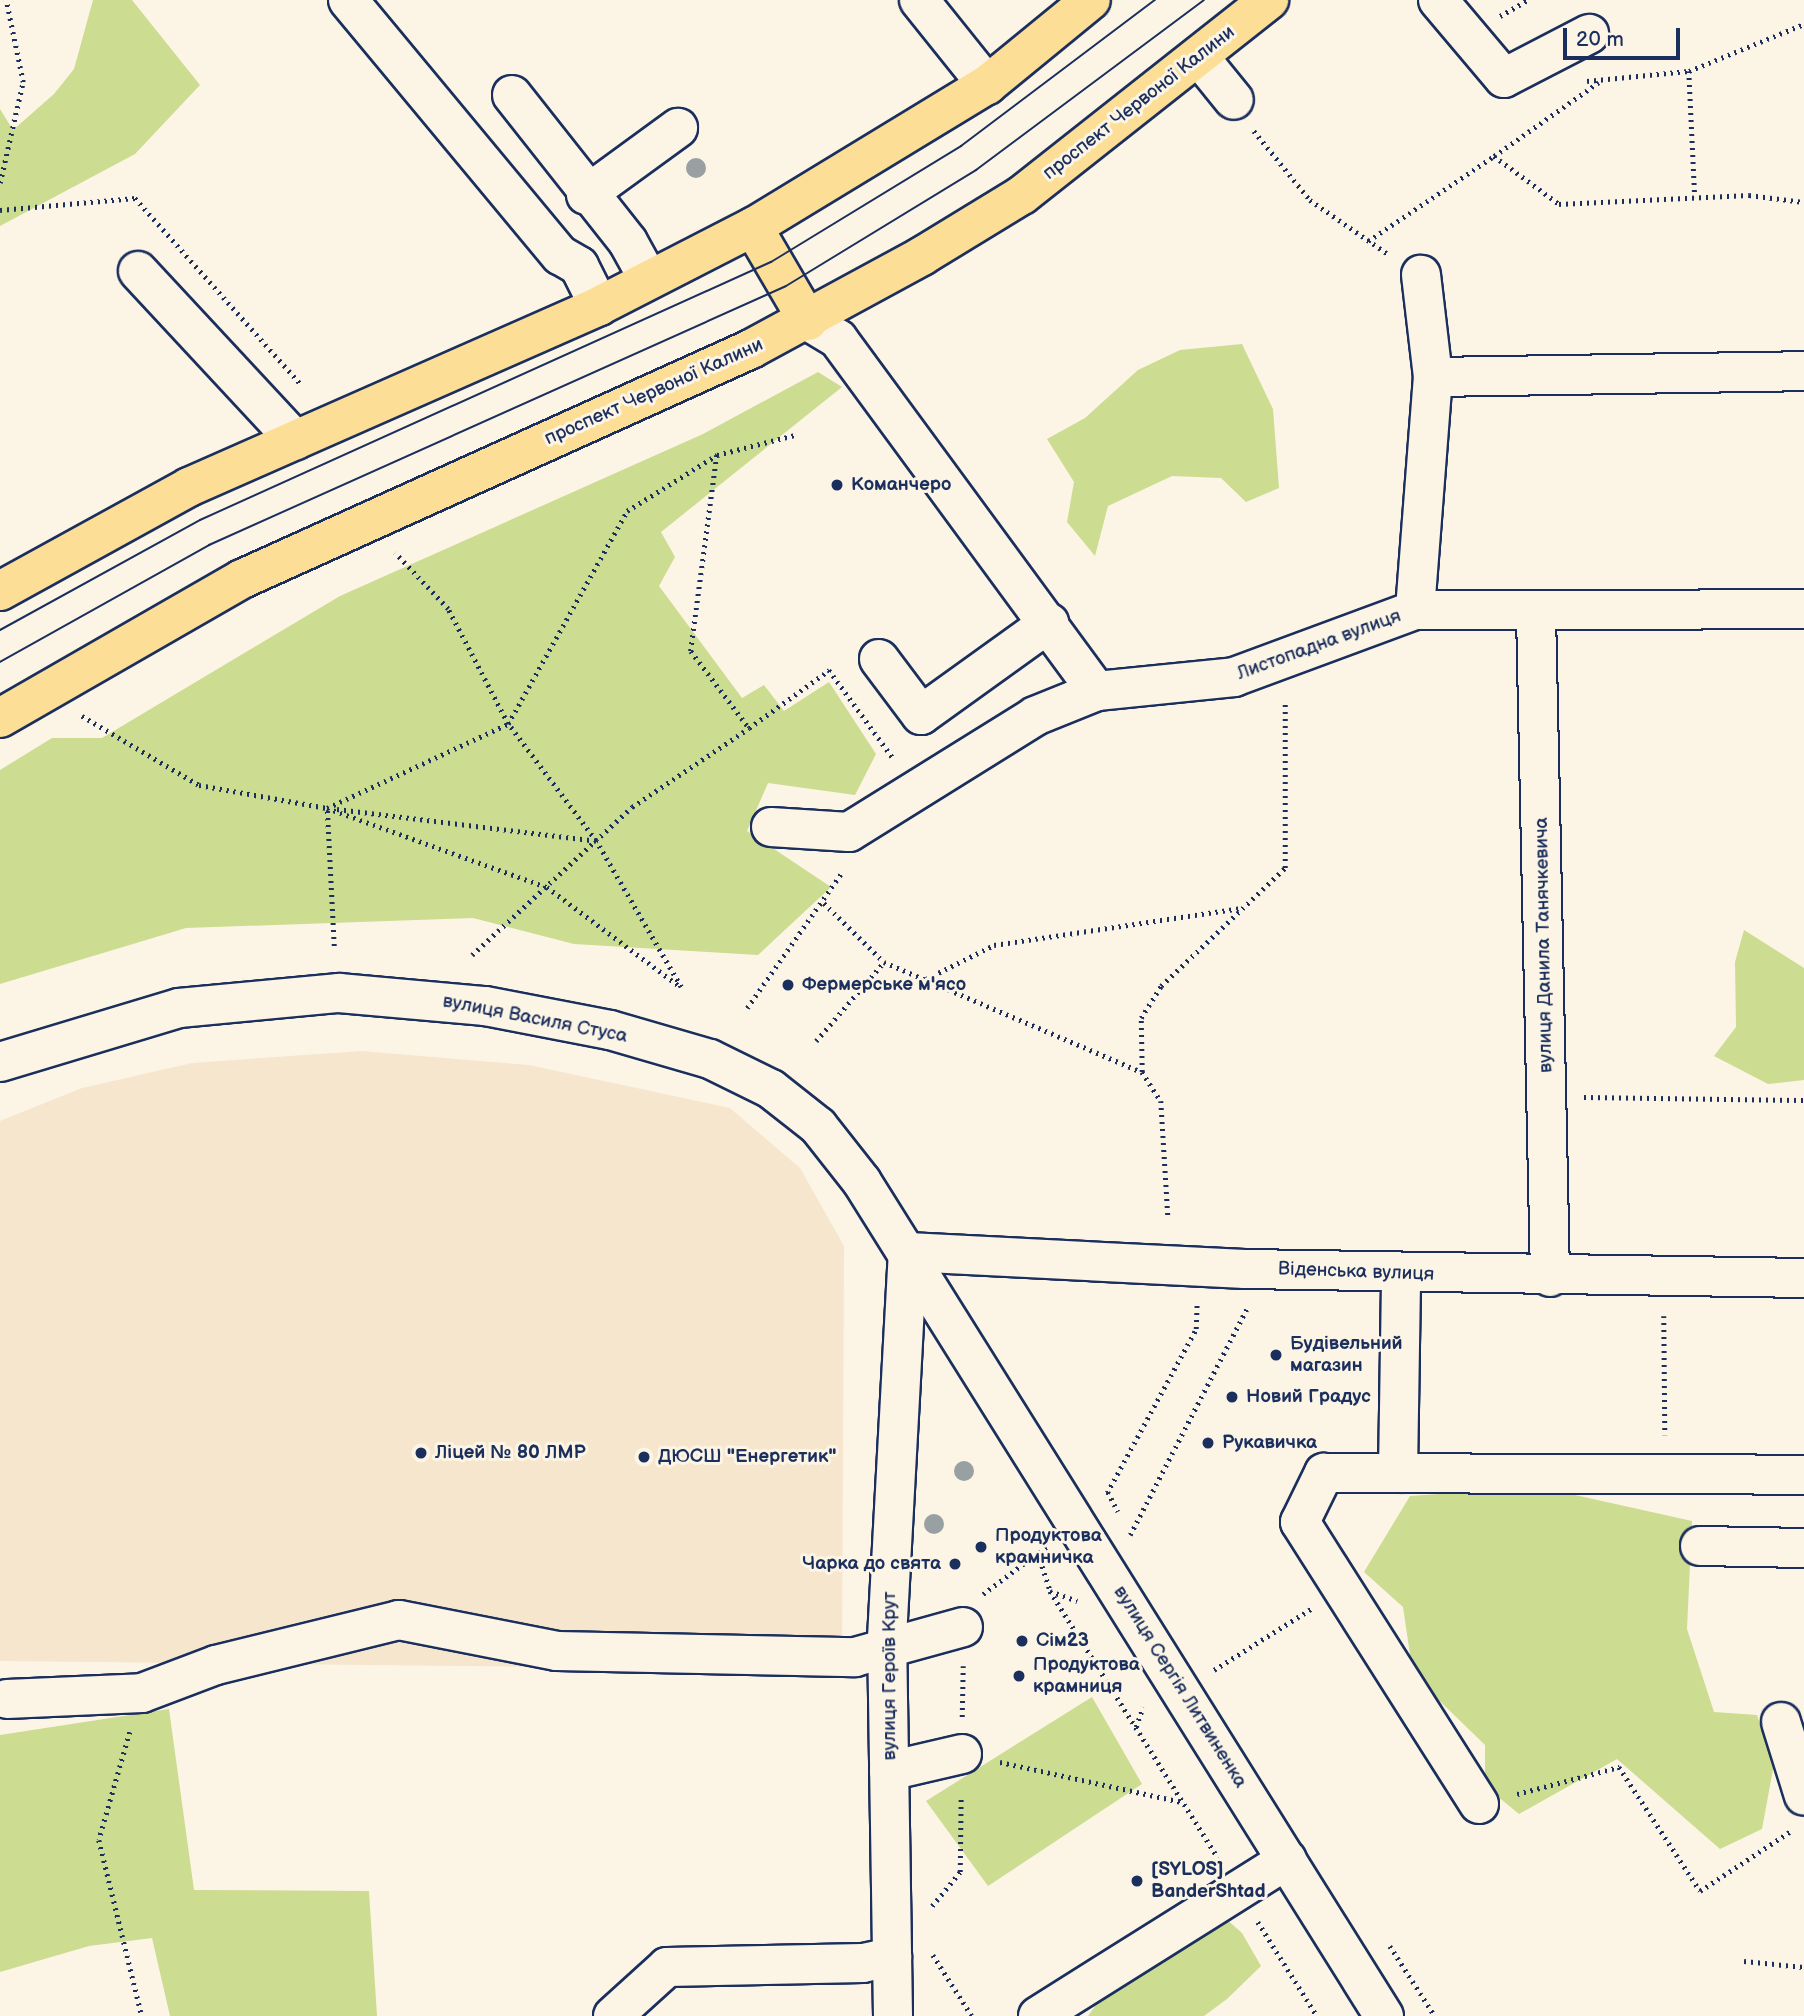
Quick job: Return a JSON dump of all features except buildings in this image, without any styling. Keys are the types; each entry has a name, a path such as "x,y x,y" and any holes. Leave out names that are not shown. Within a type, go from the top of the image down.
{"main road":[{"path":"0,591 137,513 599,306 753,227 987,85 1091,0"},
{"name":"проспект Червоної Калини","path":"0,718 242,579 808,321 1022,195 1269,0"},
{"path":"753,227 808,321"}],"street":[{"path":"348,0 560,255 579,266 599,306"},
{"path":"919,0 987,85"},
{"path":"1438,0 1504,78 1589,34"},
{"path":"1199,57 1234,100"},
{"path":"512,95 586,195 628,242 649,280"},
{"path":"586,195 678,128"},
{"path":"138,271 295,440"},
{"path":"1415,610 1433,377 1421,275"},
{"path":"808,321 838,339 1097,691"},
{"path":"1433,377 1804,371"},
{"name":"Листопадна вулиця","path":"771,827 849,832 1035,716 1097,691 1234,677 1415,610 1536,613 1804,609"},
{"name":"вулиця Данила Танячкевича","path":"1536,613 1550,1277"},
{"path":"879,659 921,715 1049,623"},
{"name":"вулиця Василя Стуса","path":"0,1062 179,1008 339,993 485,1006 610,1030 710,1059 771,1088 818,1126 908,1252"},
{"name":"Віденська вулиця","path":"908,1252 1401,1273 1550,1277 1804,1278"},
{"name":"вулиця Героїв Крут","path":"893,2016 888,1652 908,1252"},
{"name":"вулиця Сергія Литвиненка","path":"908,1252 1384,2016"},
{"path":"1398,1473 1401,1273"},
{"path":"1479,1804 1300,1522 1324,1473 1804,1475"},
{"path":"1699,1546 1804,1548"},
{"path":"6,1699 142,1693 216,1665 399,1620 557,1651 855,1657 888,1652 969,1614"},
{"path":"1781,1721 1804,1796"},
{"path":"889,1771 962,1754"},
{"path":"1038,2016 1287,1860"},
{"path":"613,2016 667,1967 863,1963 892,1957"}],"path":[{"path":"0,183 23,82 6,0"},
{"path":"1368,241 1600,81 1689,71 1804,23"},
{"path":"1689,71 1695,197"},
{"path":"1234,100 1310,200 1421,275"},
{"path":"1494,156 1559,204 1695,197 1804,202"},
{"path":"327,808 508,724 626,511 717,455 795,435"},
{"path":"717,455 691,651 750,728"},
{"path":"327,808 547,887 681,987 596,841 508,724 448,609 387,545"},
{"path":"1168,1216 1161,1101 1142,1072 1142,1018 1161,986 1285,867 1284,659"},
{"path":"471,955 632,807 750,728 829,670"},
{"path":"77,713 199,785 327,808 596,841"},
{"path":"327,808 334,946"},
{"path":"747,1008 824,903 884,962 1142,1072"},
{"path":"926,979 994,945 1244,908"},
{"path":"816,1041 884,962"},
{"path":"1547,1096 1804,1100"},
{"path":"1103,1501 1196,1329 1198,1289"},
{"path":"1130,1535 1251,1301"},
{"path":"1664,1316 1665,1475"},
{"path":"969,1614 1056,1540"},
{"path":"1038,1553 1050,1591 1317,2016"},
{"path":"1214,1670 1342,1589"},
{"path":"1050,1591 1083,1603"},
{"path":"142,1693 99,1840 142,2016"},
{"path":"1136,1727 1148,1693"},
{"path":"962,1754 1182,1802"},
{"path":"1479,1804 1619,1767 1700,1891 1804,1823"},
{"path":"933,1955 972,2016"},
{"path":"1744,1961 1804,1967"}],"shaded area":[{"name":"Ліцей № 80 ЛМР","path":"362,1051 529,1065 730,1108 800,1168 844,1246 842,1670 0,1661 0,1121 82,1088 192,1063"}],"green space":[{"path":"93,0 132,0 200,85 135,154 0,226 0,109 13,130 54,94 74,69"},
{"path":"1242,344 1273,409 1279,488 1246,502 1221,478 1172,476 1108,506 1095,556 1067,522 1074,482 1047,439 1085,418 1138,370 1180,350"},
{"path":"818,372 842,387 661,532 675,557 659,586 742,698 764,685 784,711 829,682 876,754 855,795 768,783 747,831 831,887 758,955 574,944 473,918 186,928 0,984 0,770 52,738 102,738 340,596 703,434"},
{"path":"1744,930 1804,968 1804,1080 1768,1084 1714,1056 1736,1027 1735,962"},
{"path":"1539,1487 1692,1521 1687,1629 1714,1712 1757,1715 1774,1764 1762,1829 1720,1849 1617,1759 1519,1814 1485,1786 1485,1745 1413,1675 1403,1607 1364,1572 1410,1496"},
{"path":"1092,1697 1142,1784 988,1886 926,1801"},
{"path":"169,1709 194,1890 369,1891 377,2016 170,2016 152,1938 89,1946 0,1972 0,1735"},
{"path":"1217,1911 1242,1933 1261,1966 1227,1999 1204,2016 1088,2016 1108,1988"}],"tram line":[{"path":"0,630 200,520 771,262 961,146 1155,0"},
{"path":"0,662 209,545 786,286 976,170 1204,0"}],"place":[{"name":"Команчеро","path":"837,485"},
{"name":"Фермерське м'ясо","path":"788,985"},
{"name":"Будівельний магазин","path":"1276,1355"},
{"name":"Новий Градус","path":"1232,1397"},
{"name":"Рукавичка","path":"1208,1443"},
{"name":"Ліцей № 80 ЛМР","path":"421,1453"},
{"name":"ДЮСШ \"Енергетик\"","path":"644,1457"},
{"name":"Продуктова крамничка","path":"981,1547"},
{"name":"Чарка до свята","path":"955,1564"},
{"name":"Сім23","path":"1022,1641"},
{"name":"Продуктова крамниця","path":"1019,1676"},
{"name":"[SYLOS] BanderShtad","path":"1137,1881"}]}
